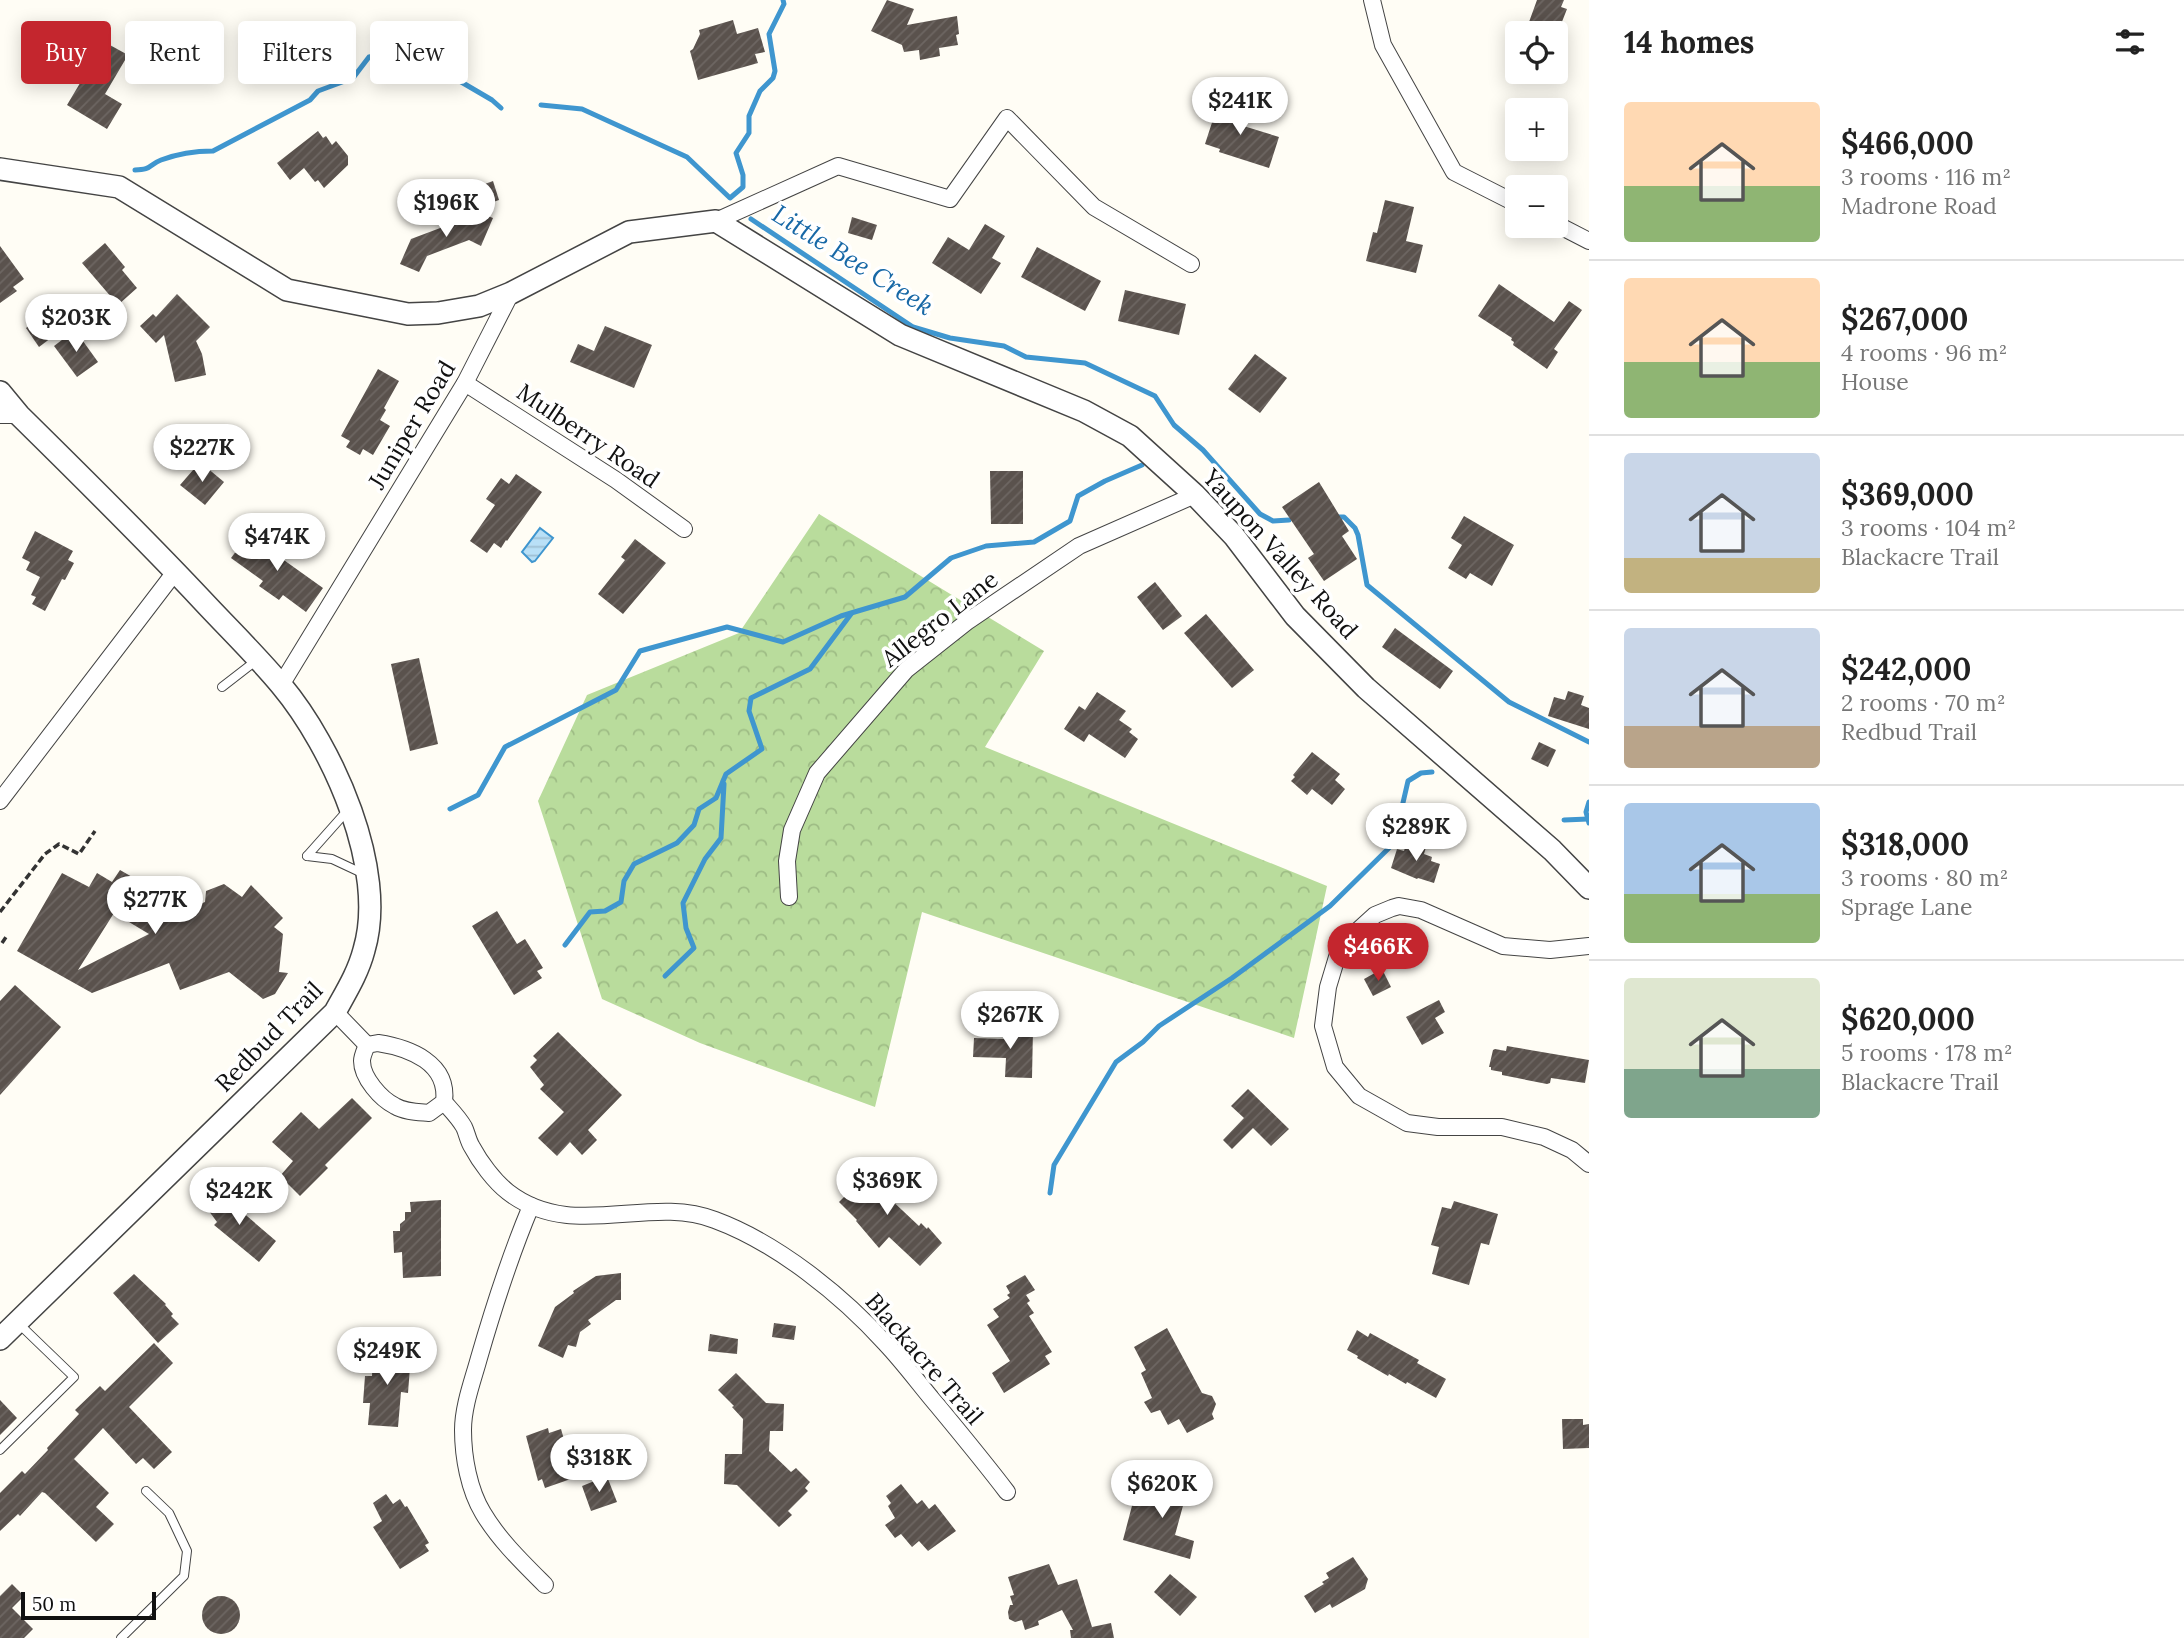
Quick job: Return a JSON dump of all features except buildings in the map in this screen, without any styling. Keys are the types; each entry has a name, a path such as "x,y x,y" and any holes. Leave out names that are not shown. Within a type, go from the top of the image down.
{"street":[{"path":"1371,0 1383,46 1454,172 1505,198"},
{"path":"0,169 119,187 287,290 408,314 438,313 478,306 511,293 629,232 716,221 838,166 950,199 1007,118 1094,207 1191,264"},
{"name":"Yaupon Valley Road","path":"716,221 900,335 1084,411 1130,436 1195,495 1234,536 1296,616 1366,688 1552,850 1589,888"},
{"path":"1568,230 1589,241"},
{"name":"Juniper Road","path":"281,685 465,383 511,293"},
{"name":"Mulberry Road","path":"465,383 616,480 684,529"},
{"name":"Redbud Trail","path":"0,392 10,415 175,572 281,685 309,723 332,765 355,821 367,875 369,910 365,948 355,978 335,1012 0,1339"},
{"name":"Allegro Lane","path":"789,897 787,862 792,830 817,773 906,670 968,621 1079,546 1195,495"},
{"path":"0,801 175,572"},
{"path":"1589,946 1550,950 1503,946 1421,910 1399,906 1392,908 1375,915 1353,935 1337,957 1328,987 1323,1026 1335,1067 1359,1096 1407,1123 1438,1127 1502,1127 1544,1137 1573,1150 1589,1164"},
{"path":"335,1012 367,1045 361,1059 364,1073 379,1093 396,1106 410,1111 429,1113 444,1102"},
{"name":"Blackacre Trail","path":"367,1045 394,1045 426,1059 439,1073 445,1093 444,1102 463,1126 471,1146 497,1181 507,1191 531,1206 589,1218 654,1212 682,1213 713,1219 762,1243 820,1282 886,1343 1007,1492"},
{"path":"531,1206 514,1245 493,1309 469,1393 463,1429 468,1471 482,1512 509,1548 545,1585"}],"lane":[{"path":"222,687 257,660"},
{"path":"349,808 307,856 332,859 367,875"},
{"path":"0,1450 74,1377 17,1322"},
{"path":"121,1638 184,1576 187,1551 169,1513 146,1491"}],"path":[{"path":"0,912 45,854 59,844 79,854 95,831"},
{"path":"2,943 6,937"}],"green space":[{"path":"819,514 1044,651 985,747 1327,886 1294,1038 922,912 875,1107 700,1043 602,999 538,801 587,695 739,633"}],"water":[{"path":"540,528 553,538 532,562 522,552"}],"waterway":[{"name":"Little Bee Creek","path":"541,105 582,109 687,157 730,198 743,187 743,175 736,153 749,133 749,116 760,91 773,78 775,71 769,34 784,4 783,0"},
{"name":"Little Bee Creek","path":"135,170 147,168 173,156 213,151 310,100 318,91 353,78 369,57 396,52 410,52 501,108"},
{"name":"Little Bee Creek","path":"751,219 913,327 950,338 1004,346 1026,357 1085,363 1155,396 1174,425 1203,450 1260,514 1273,521 1289,520"},
{"path":"450,809 478,795 505,747 616,690 640,651 727,627 783,642 841,616 905,597 951,558 986,546 1034,542 1070,521 1078,496 1142,465"},
{"name":"Little Bee Creek","path":"1334,517 1344,517 1355,528 1367,585 1509,702 1589,742"},
{"path":"565,945 590,912 605,911 621,902 624,881 634,864 677,843 694,825 699,809 716,798 726,774 762,749 749,711 751,698 810,669 851,614"},
{"path":"1050,1193 1054,1165 1116,1062 1159,1026 1232,978 1330,906 1392,845 1392,826 1402,807 1408,781 1421,773 1432,772"},
{"path":"665,976 694,948 686,928 683,903 705,859 721,838 724,784"},
{"name":"Little Bee Creek","path":"1589,802 1586,812 1589,823"},
{"path":"1564,820 1588,819"}]}
